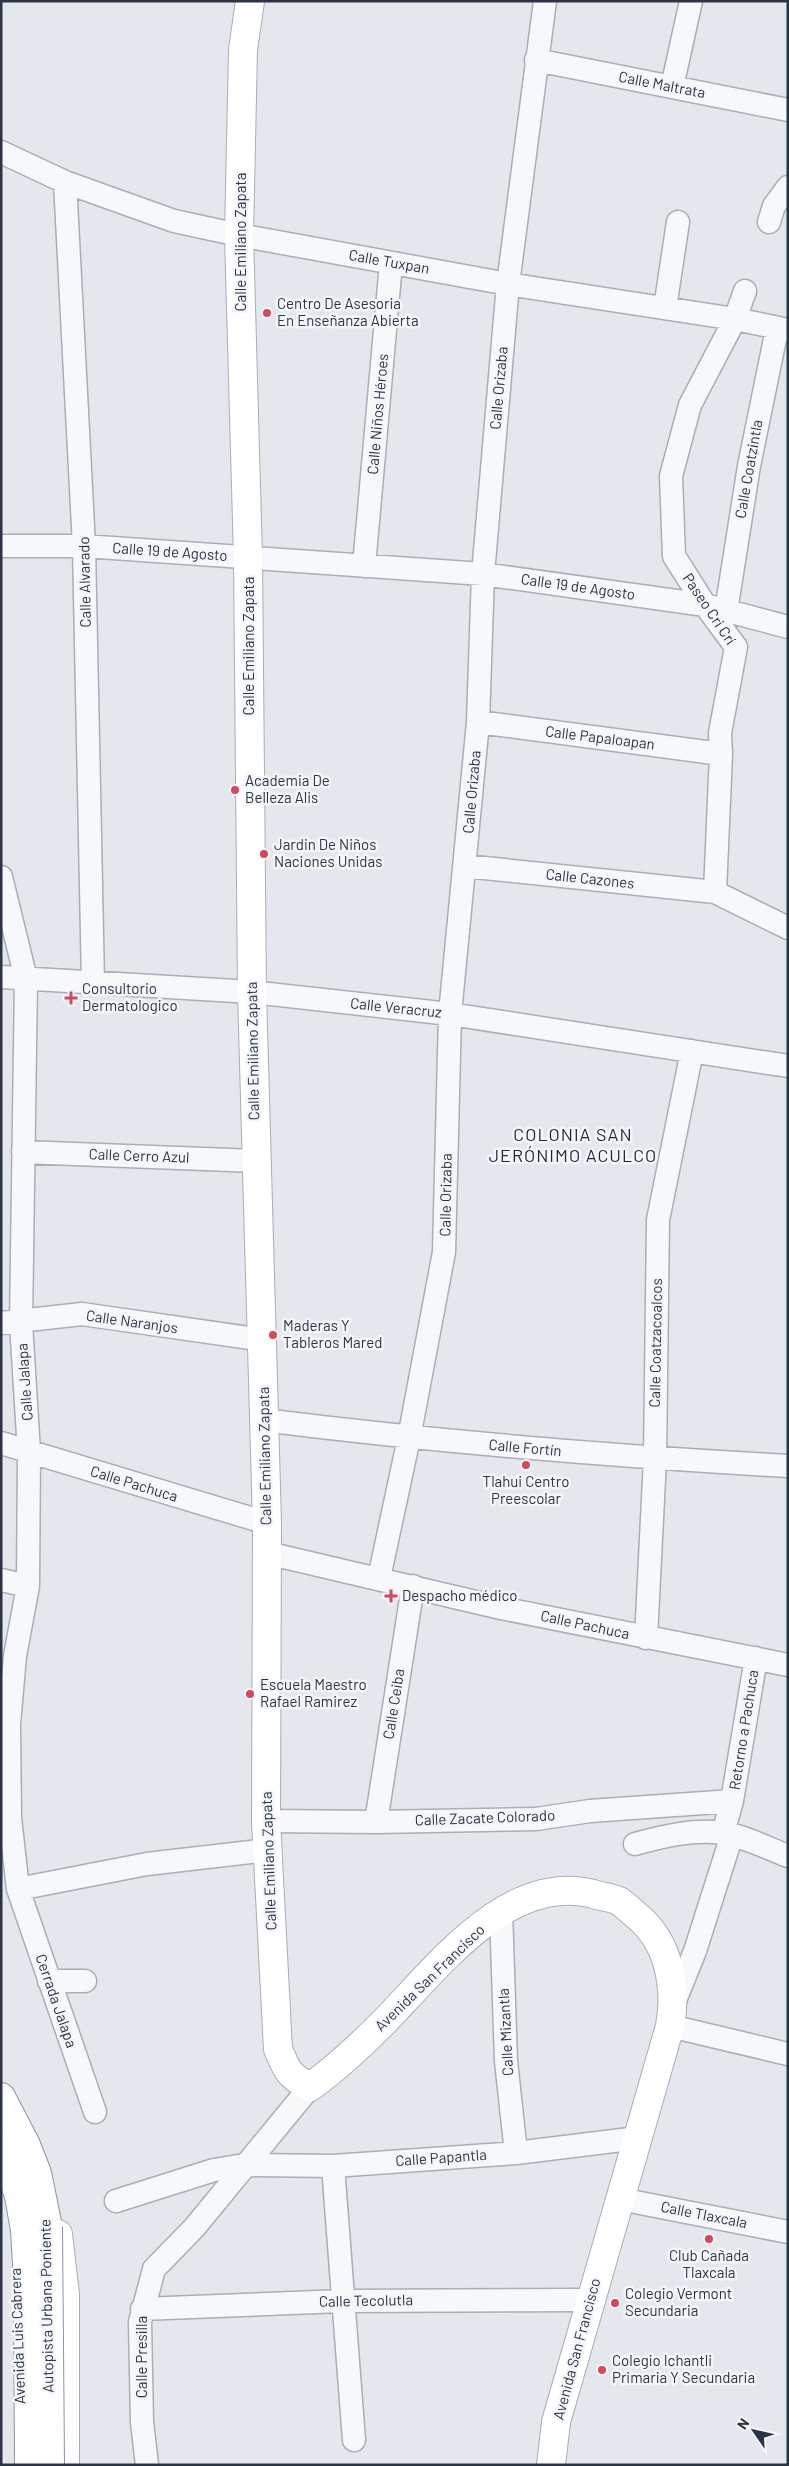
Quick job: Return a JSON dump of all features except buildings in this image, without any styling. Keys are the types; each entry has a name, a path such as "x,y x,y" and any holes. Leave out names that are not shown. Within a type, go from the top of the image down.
{"main road":[{"name":"Calle Emiliano Zapata","path":"250,1 243,50 239,235 248,558 252,992 267,1523 266,1821 278,2049 287,2072 294,2079 310,2088"},
{"name":"Avenida San Francisco","path":"310,2088 331,2072 383,2023 435,1968 501,1911 530,1896 560,1889 587,1892 619,1901 650,1926 667,1960 672,2015 556,2422 551,2465"},
{"path":"1,2080 45,2162 56,2215 64,2295 65,2465"},
{"name":"Autopista Urbana Poniente","path":"1,2097 26,2145 37,2173 48,2227 50,2465"},
{"name":"Autopista Urbana Poniente","path":"1,2144 19,2196 25,2230 28,2282 29,2465"},
{"name":"Avenida Luis Cabrera","path":"1,2179 5,2186 13,2224 21,2465"},
{"path":"16,2303 42,2304 64,2295"}],"street":[{"name":"Calle Orizaba","path":"379,1578 409,1438 444,1252 450,1014 478,722 483,574 508,284 545,1"},
{"path":"672,87 691,1"},
{"name":"Calle Maltrata","path":"536,60 788,110"},
{"name":"Calle Tuxpan","path":"1,152 65,182 174,221 239,235 508,284 735,319 782,330"},
{"name":"Calle Alvarado","path":"65,182 84,546 93,983"},
{"path":"777,213 788,188"},
{"path":"665,308 678,222"},
{"name":"Calle Niños Héroes","path":"364,566 391,262"},
{"name":"Paseo Cri Crí","path":"715,892 722,754 720,732 736,647 715,608 674,556 671,476 690,405 735,319 745,292"},
{"name":"Calle Coatzintla","path":"715,608 782,330"},
{"name":"Calle 19 de Agosto","path":"1,546 84,546 483,574 715,608 788,627"},
{"name":"Calle Papaloapan","path":"478,722 722,754"},
{"name":"Calle Cazones","path":"465,866 715,892"},
{"name":"Calle Jalapa","path":"1,877 26,979 23,1152 11,1323 29,1452 28,1586 15,1656 9,1724 6,1817 18,1889"},
{"path":"715,892 788,928"},
{"name":"Calle Veracruz","path":"1,977 252,992 450,1014 788,1066"},
{"name":"Calle Coatzacoalcos","path":"646,1638 655,1459 658,1220 692,1050"},
{"name":"Calle Cerro Azul","path":"23,1152 256,1161"},
{"name":"Calle Naranjos","path":"11,1323 82,1314 263,1340"},
{"name":"Calle Fortín","path":"263,1420 409,1438 655,1459 788,1466"},
{"name":"Calle Pachuca","path":"1,1443 267,1523"},
{"name":"Calle Pachuca","path":"267,1553 500,1608 788,1665"},
{"path":"1,1580 28,1586"},
{"name":"Calle Ceiba","path":"376,1822 412,1586"},
{"name":"Retorno a Pachuca","path":"727,1834 756,1658"},
{"name":"Calle Zacate Colorado","path":"266,1821 376,1822 536,1819 590,1811 732,1801"},
{"path":"635,1844 670,1834 704,1831 727,1834 788,1856"},
{"name":"Avenida San Francisco","path":"672,2015 695,1951 727,1834"},
{"path":"18,1889 147,1864 268,1850"},
{"name":"Cerrada Jalapa","path":"18,1889 95,2112"},
{"name":"Calle Mizantla","path":"501,1911 506,2061 516,2153"},
{"path":"49,1981 86,1981"},
{"path":"672,2015 788,2054"},
{"name":"Calle Presilla","path":"147,2465 140,2362 140,2322 154,2269 194,2228 244,2165 310,2088"},
{"name":"Calle Papantla","path":"116,2201 214,2170 244,2165 333,2166 516,2153 638,2138"},
{"path":"333,2166 354,2440"},
{"name":"Calle Tlaxcala","path":"620,2199 788,2232"},
{"name":"Calle Tecolutla","path":"142,2310 342,2301 590,2300"}],"place":[{"name":"Centro De Asesoria En Enseñanza Abierta","path":"267,313"},
{"name":"Academia De Belleza Alis","path":"235,790"},
{"name":"Jardin De Niños Naciones Unidas","path":"264,854"},
{"name":"Consultorio Dermatologico","path":"71,998"},
{"name":"Maderas Y Tableros Mared","path":"273,1335"},
{"name":"Tlahui Centro Preescolar","path":"526,1465"},
{"name":"Despacho médico","path":"391,1596"},
{"name":"Escuela Maestro Rafael Ramirez","path":"250,1694"},
{"name":"Club Cañada Tlaxcala","path":"709,2239"},
{"name":"Colegio Vermont Secundaria","path":"615,2303"},
{"name":"Colegio Ichantli Primaria Y Secundaria","path":"602,2370"}],"district":[{"name":"COLONIA SAN JERÓNIMO ACULCO","path":"573,1145"}]}
